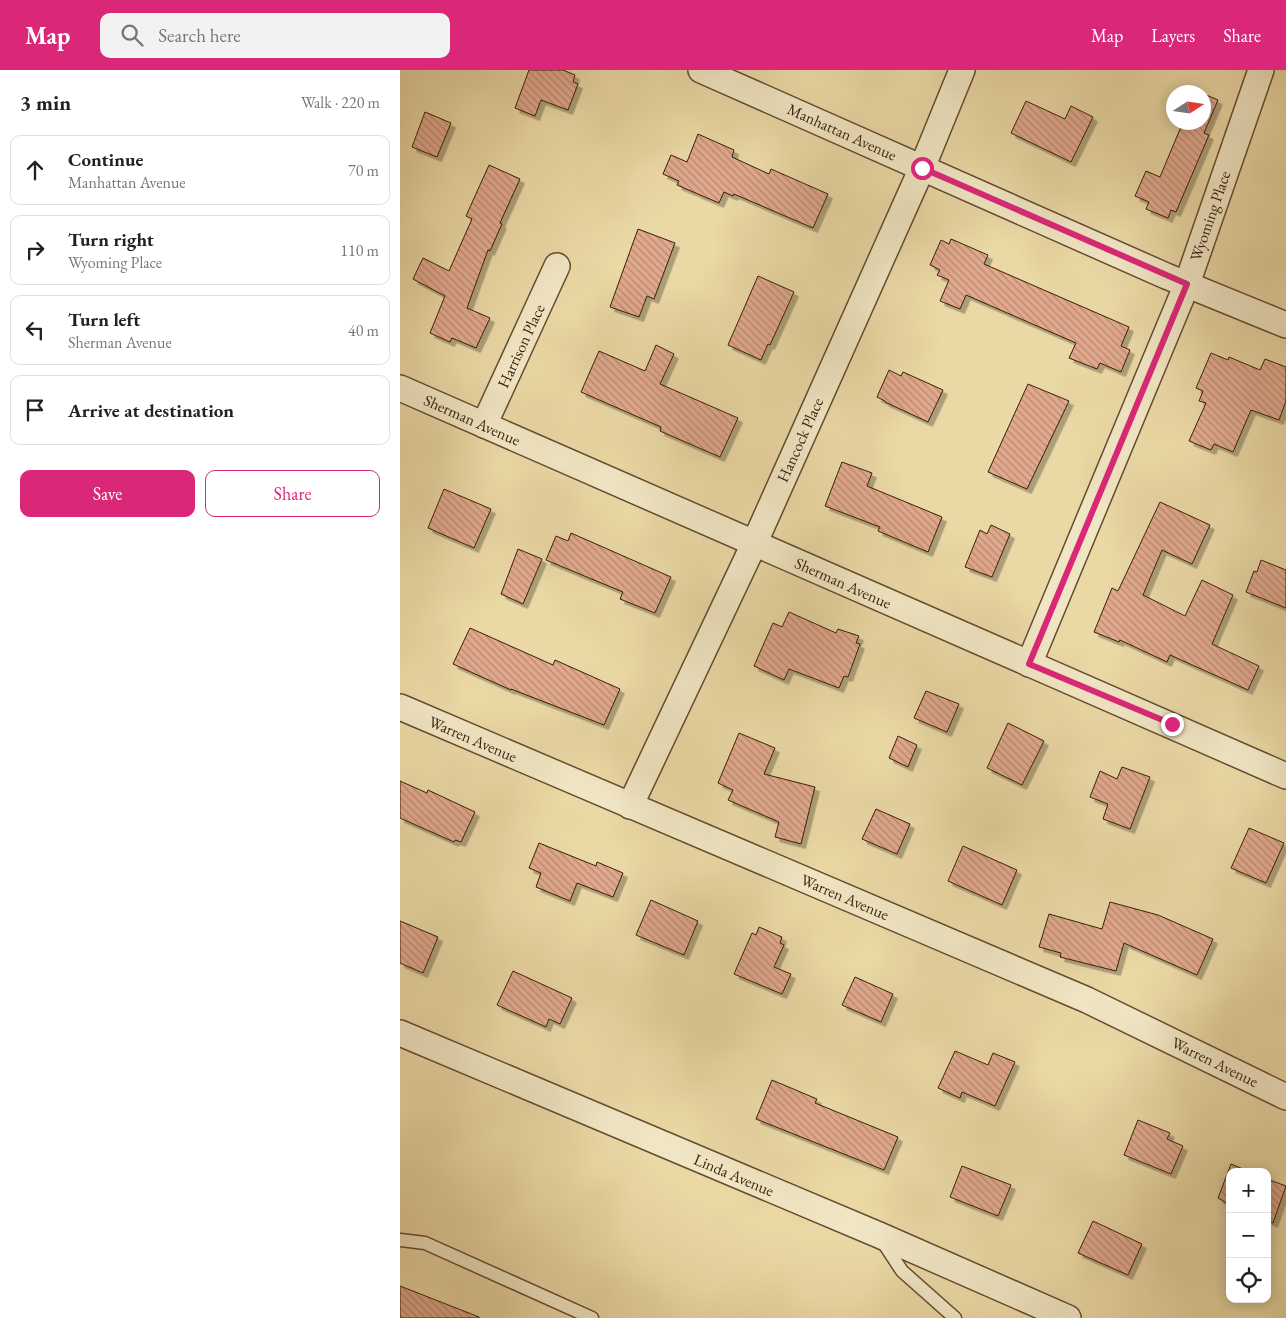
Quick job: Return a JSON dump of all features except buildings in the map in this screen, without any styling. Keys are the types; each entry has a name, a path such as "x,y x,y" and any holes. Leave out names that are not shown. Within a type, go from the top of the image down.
{"street":[{"name":"Manhattan Avenue","path":"701,70 1187,284 1286,325"},
{"name":"Hancock Place","path":"630,806 754,544 922,168 962,70"},
{"name":"Wyoming Place","path":"1029,664 1187,284 1262,70"},
{"name":"Harrison Place","path":"484,425 558,266"},
{"name":"Sherman Avenue","path":"400,388 1286,776"},
{"name":"Warren Avenue","path":"400,707 1087,1000 1286,1097"},
{"name":"Linda Avenue","path":"400,1033 879,1235 1068,1318"}],"lane":[{"path":"879,1235 902,1271 955,1318"},
{"path":"400,1240 424,1243 592,1318"}],"route":[{"path":"922,168 1187,284 1029,664 1172,724"}]}
